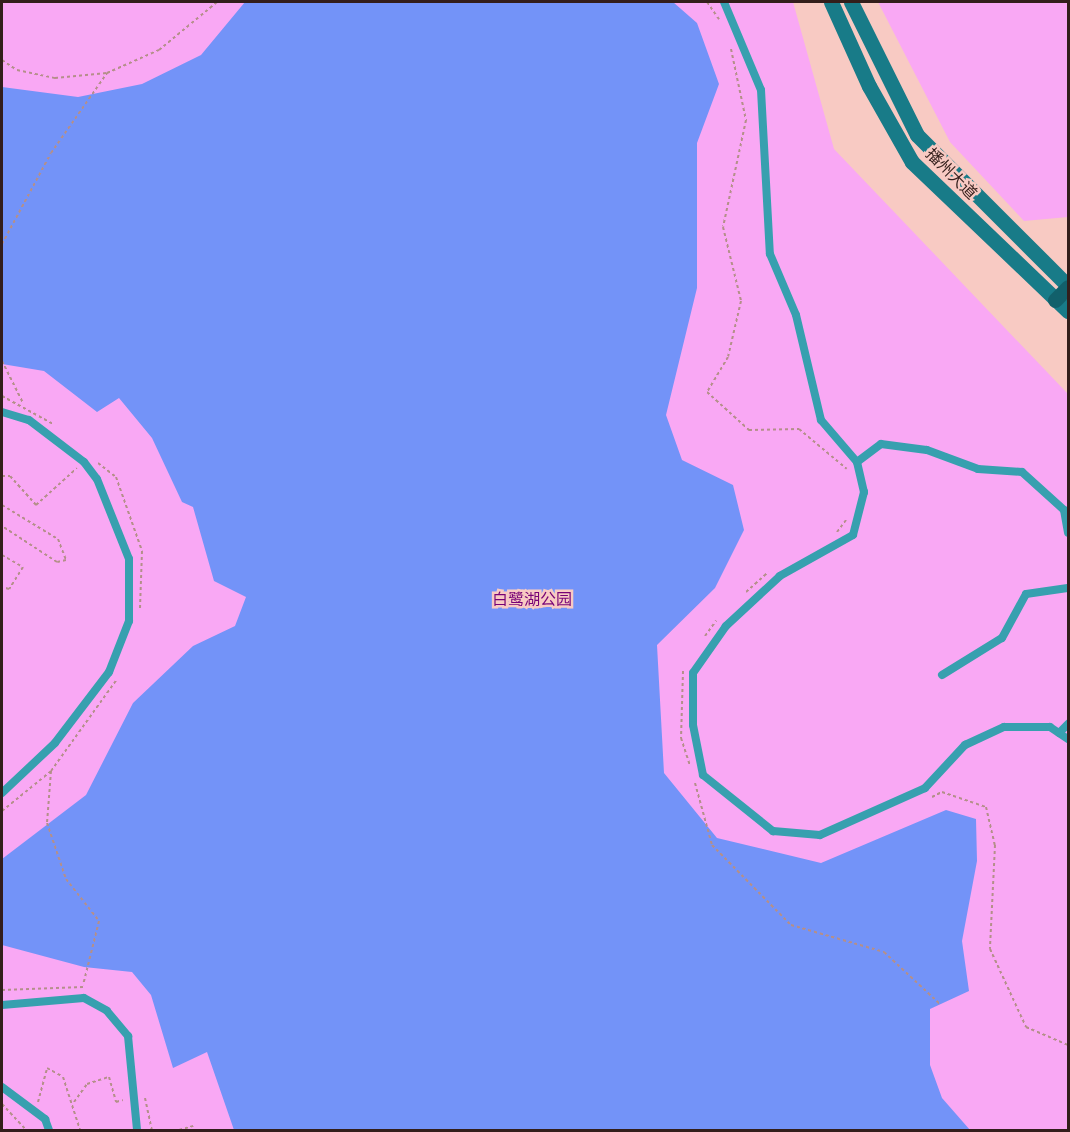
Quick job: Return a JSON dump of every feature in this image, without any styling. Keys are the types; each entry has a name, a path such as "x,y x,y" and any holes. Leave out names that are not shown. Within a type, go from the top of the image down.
{"main road":[{"name":"播州大道","path":"831,2 869,86 912,162 1068,311"},
{"name":"播州大道","path":"851,2 917,135 1068,287"},
{"path":"1055,300 1068,287"}],"lane":[{"path":"724,2 761,90 770,254 796,315 821,420 856,462 864,492 853,535 780,576 726,626 693,673 693,725 703,775 773,831 820,835 924,788 965,745 1004,727 1050,727 1068,739"},
{"path":"2,412 29,420 84,462 97,479 129,559 129,621 108,672 55,743 2,793"},
{"path":"856,462 881,444 927,450 978,469 1022,472 1064,510 1068,533"},
{"path":"942,675 1002,638 1026,594 1068,588"},
{"path":"1059,733 1068,724"},
{"path":"2,1005 84,998 107,1011 128,1036 138,1131"},
{"path":"2,1087 35,1111 49,1131"}],"path":[{"path":"2,60 16,70 55,78 107,73 159,50 217,2"},
{"path":"707,2 726,29"},
{"path":"729,40 746,120 723,227 741,301 728,357 707,392 749,430 799,429 854,474"},
{"path":"2,244 51,153 107,73"},
{"path":"2,360 22,403"},
{"path":"2,396 22,403 56,427"},
{"path":"90,456 116,477 142,551 140,614"},
{"path":"2,476 10,476 36,505 84,462"},
{"path":"2,505 58,539 66,560 57,562 2,526"},
{"path":"834,536 853,512"},
{"path":"2,555 23,567 9,589 2,587"},
{"path":"743,595 776,568"},
{"path":"702,640 721,616"},
{"path":"686,666 680,675 681,738 712,844 791,925 884,952 940,1004"},
{"path":"2,811 51,771 112,690 122,668"},
{"path":"51,771 47,822 66,879 99,921 82,987"},
{"path":"695,783 703,789"},
{"path":"922,801 942,792 986,807 995,845 990,949 1026,1027 1068,1045"},
{"path":"2,990 82,987 90,992"},
{"path":"35,1111 47,1068 63,1077 74,1102 80,1131"},
{"path":"74,1102 87,1084 109,1077 116,1102 134,1098"},
{"path":"143,1088 152,1131"},
{"path":"2,1104 26,1131"},
{"path":"179,1131 193,1126"}],"green space":[{"name":"白鹭湖公园","path":"2,2 793,2 834,149 1068,394 1068,1130 2,1130"},
{"path":"878,2 1068,2 1068,217 1024,221 950,142"}],"water":[{"name":"白鹭湖公园","path":"245,2 673,2 697,23 719,84 697,143 697,288 666,415 682,460 733,485 744,530 715,588 657,645 664,773 717,838 821,863 946,810 976,819 977,861 962,941 969,991 930,1009 930,1065 942,1098 970,1130 234,1130 207,1052 173,1068 151,995 132,972 84,967 2,945 2,859 86,795 133,703 193,646 235,626 246,597 214,581 193,507 182,502 152,438 119,398 97,412 44,371 2,364 2,87 78,97 142,84 201,55"}]}
